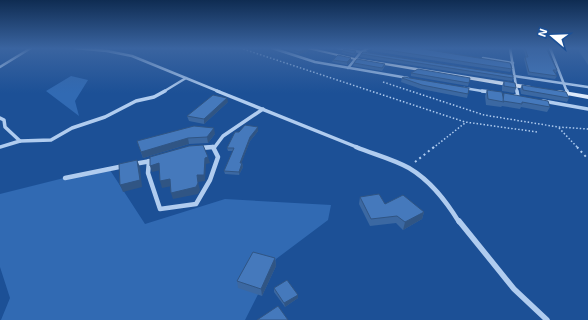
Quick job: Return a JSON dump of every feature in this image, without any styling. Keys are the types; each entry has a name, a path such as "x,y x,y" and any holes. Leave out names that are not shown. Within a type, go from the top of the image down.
{"street":[{"path":"147,63 408,168 428,182 446,201 460,225 509,283 547,320"},
{"path":"320,63 411,79"},
{"path":"348,68 352,63"},
{"path":"380,63 539,89"},
{"path":"513,63 518,97"},
{"path":"556,63 568,94"},
{"path":"508,75 588,87"},
{"path":"0,147 20,140 51,140 72,128 105,117 136,101 154,97 186,78"},
{"path":"457,87 495,93"},
{"path":"553,91 588,97"},
{"path":"510,96 525,98"},
{"path":"541,101 588,109"},
{"path":"198,148 213,147 223,136 263,109"},
{"path":"0,118 4,120 5,127 20,140"},
{"path":"149,161 148,173 160,210 196,204 210,180 218,157 213,147"},
{"path":"65,178 155,159"}],"path":[{"path":"285,63 465,122 537,132"},
{"path":"381,81 484,115 558,127 588,129"},
{"path":"408,168 465,122"},
{"path":"558,127 588,159"}],"shaded area":[{"path":"71,76 88,80 75,101 79,116 46,91"},
{"path":"108,167 145,224 225,199 331,205 328,220 276,259 245,320 1,320 10,298 0,267 0,194"}],"building":[{"path":"354,63 379,63 385,64 382,68"},
{"path":"418,63 434,63 513,75 513,78"},
{"path":"472,63 510,63 512,69"},
{"path":"527,63 553,63 557,70 553,70 557,76 529,72"},
{"path":"418,69 470,78 469,83 411,73"},
{"path":"404,77 469,88 468,94 422,85 402,78"},
{"path":"504,81 515,83 516,88 504,86"},
{"path":"522,85 566,92 569,98 523,90"},
{"path":"487,90 502,92 504,102 488,99"},
{"path":"504,93 548,101 550,107 522,102 522,104 503,101"},
{"path":"213,95 227,98 204,119 187,116"},
{"path":"245,125 258,127 250,137 240,163 242,163 239,172 224,171 234,148 227,148 235,132 239,132"},
{"path":"194,126 214,128 207,137 188,138 141,152 137,141"},
{"path":"203,145 208,157 205,158 204,175 197,175 198,183 196,187 171,193 170,179 160,181 159,163 150,166 150,157 189,146"},
{"path":"137,160 140,180 120,185 119,164"},
{"path":"379,194 385,204 403,195 424,212 405,222 397,216 371,219 360,197"},
{"path":"253,252 275,258 261,289 237,281"},
{"path":"287,280 298,295 284,303 274,288"},
{"path":"278,306 288,320 257,320"}]}
